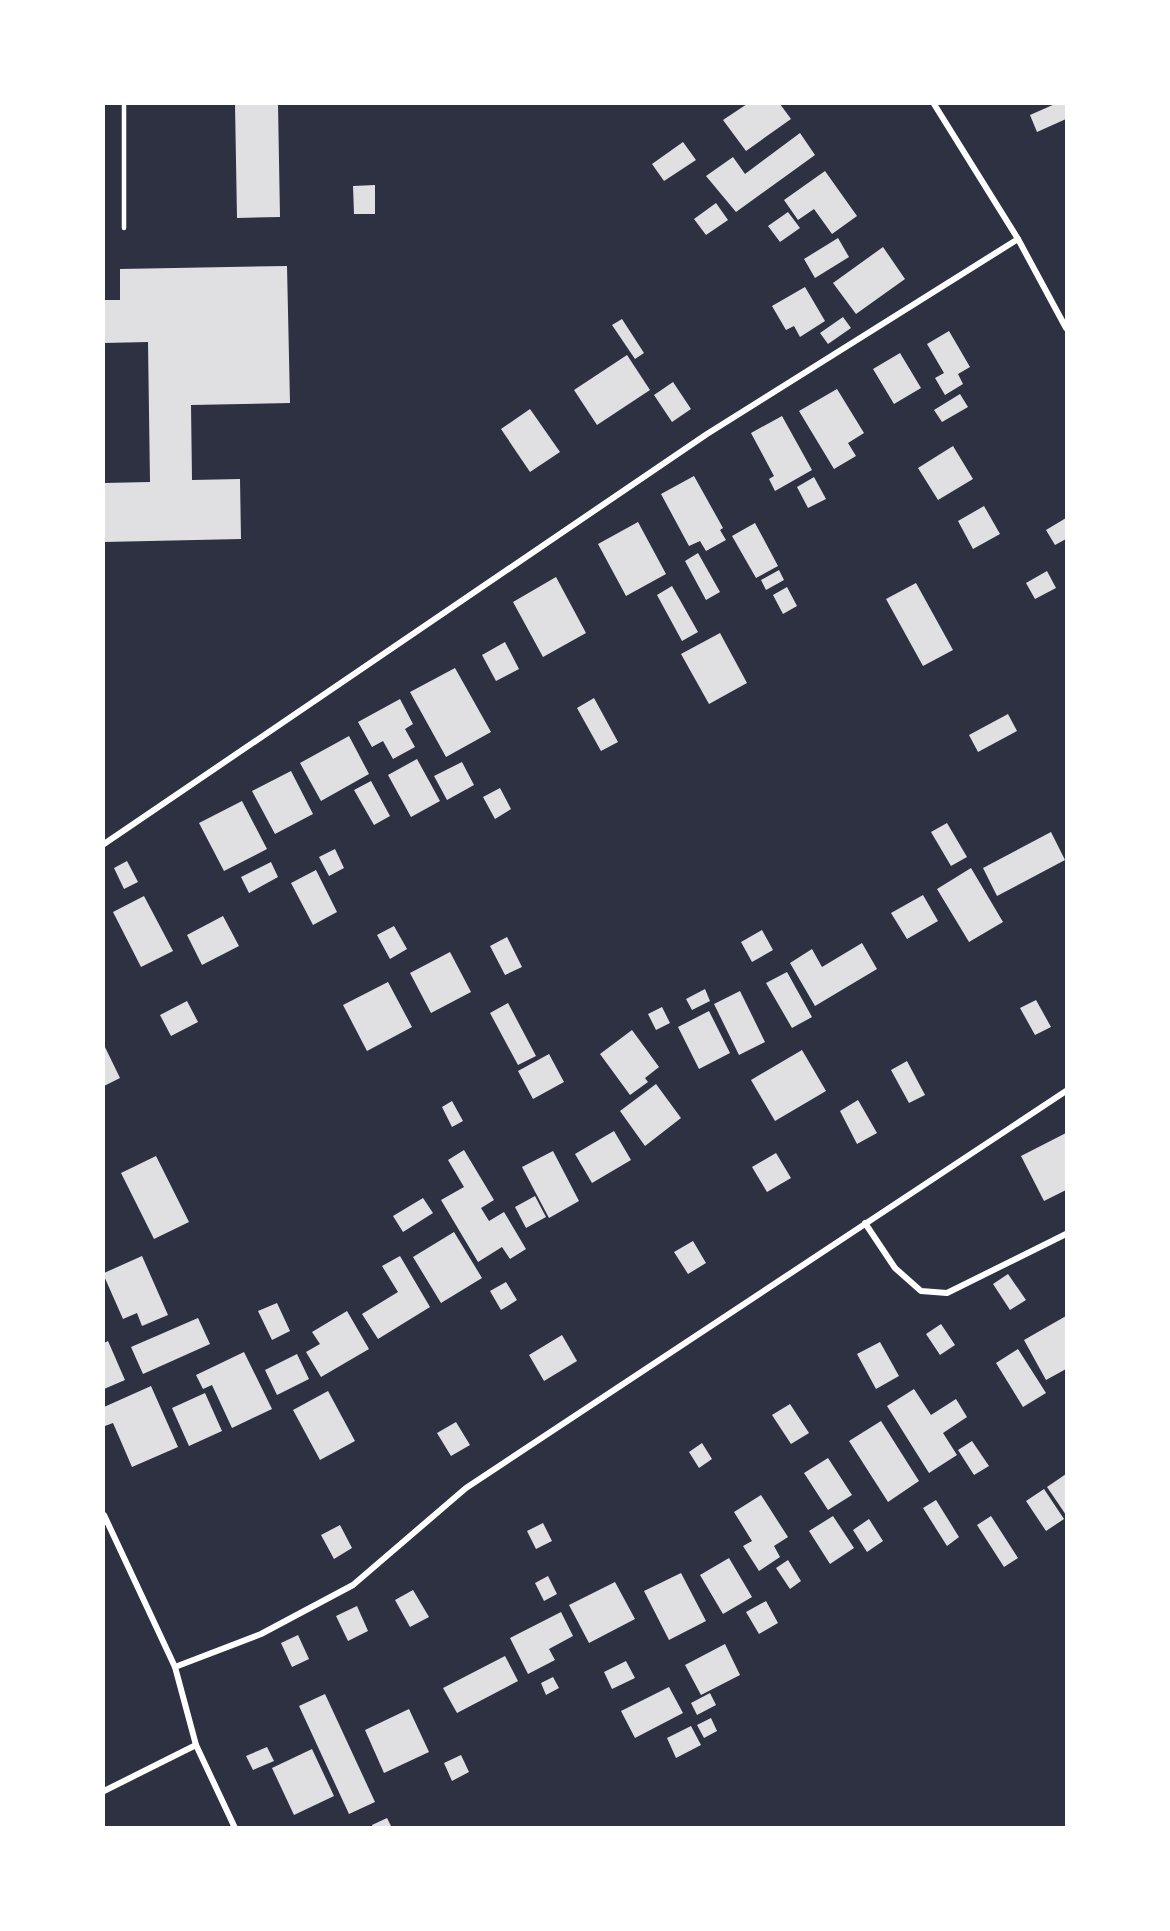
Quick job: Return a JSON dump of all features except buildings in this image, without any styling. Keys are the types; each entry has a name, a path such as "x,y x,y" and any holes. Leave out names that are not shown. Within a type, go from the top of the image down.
{"street":[{"path":"934,104 1018,239 1066,328"},
{"path":"104,844 707,434 1018,239"},
{"path":"175,1667 261,1634 353,1585 466,1488 1066,1091"},
{"path":"865,1223 895,1268 921,1292 947,1293 1066,1234"},
{"path":"104,1515 175,1667 196,1745 235,1827"},
{"path":"104,1791 196,1745"}],"lane":[{"path":"124,104 124,228"}]}
